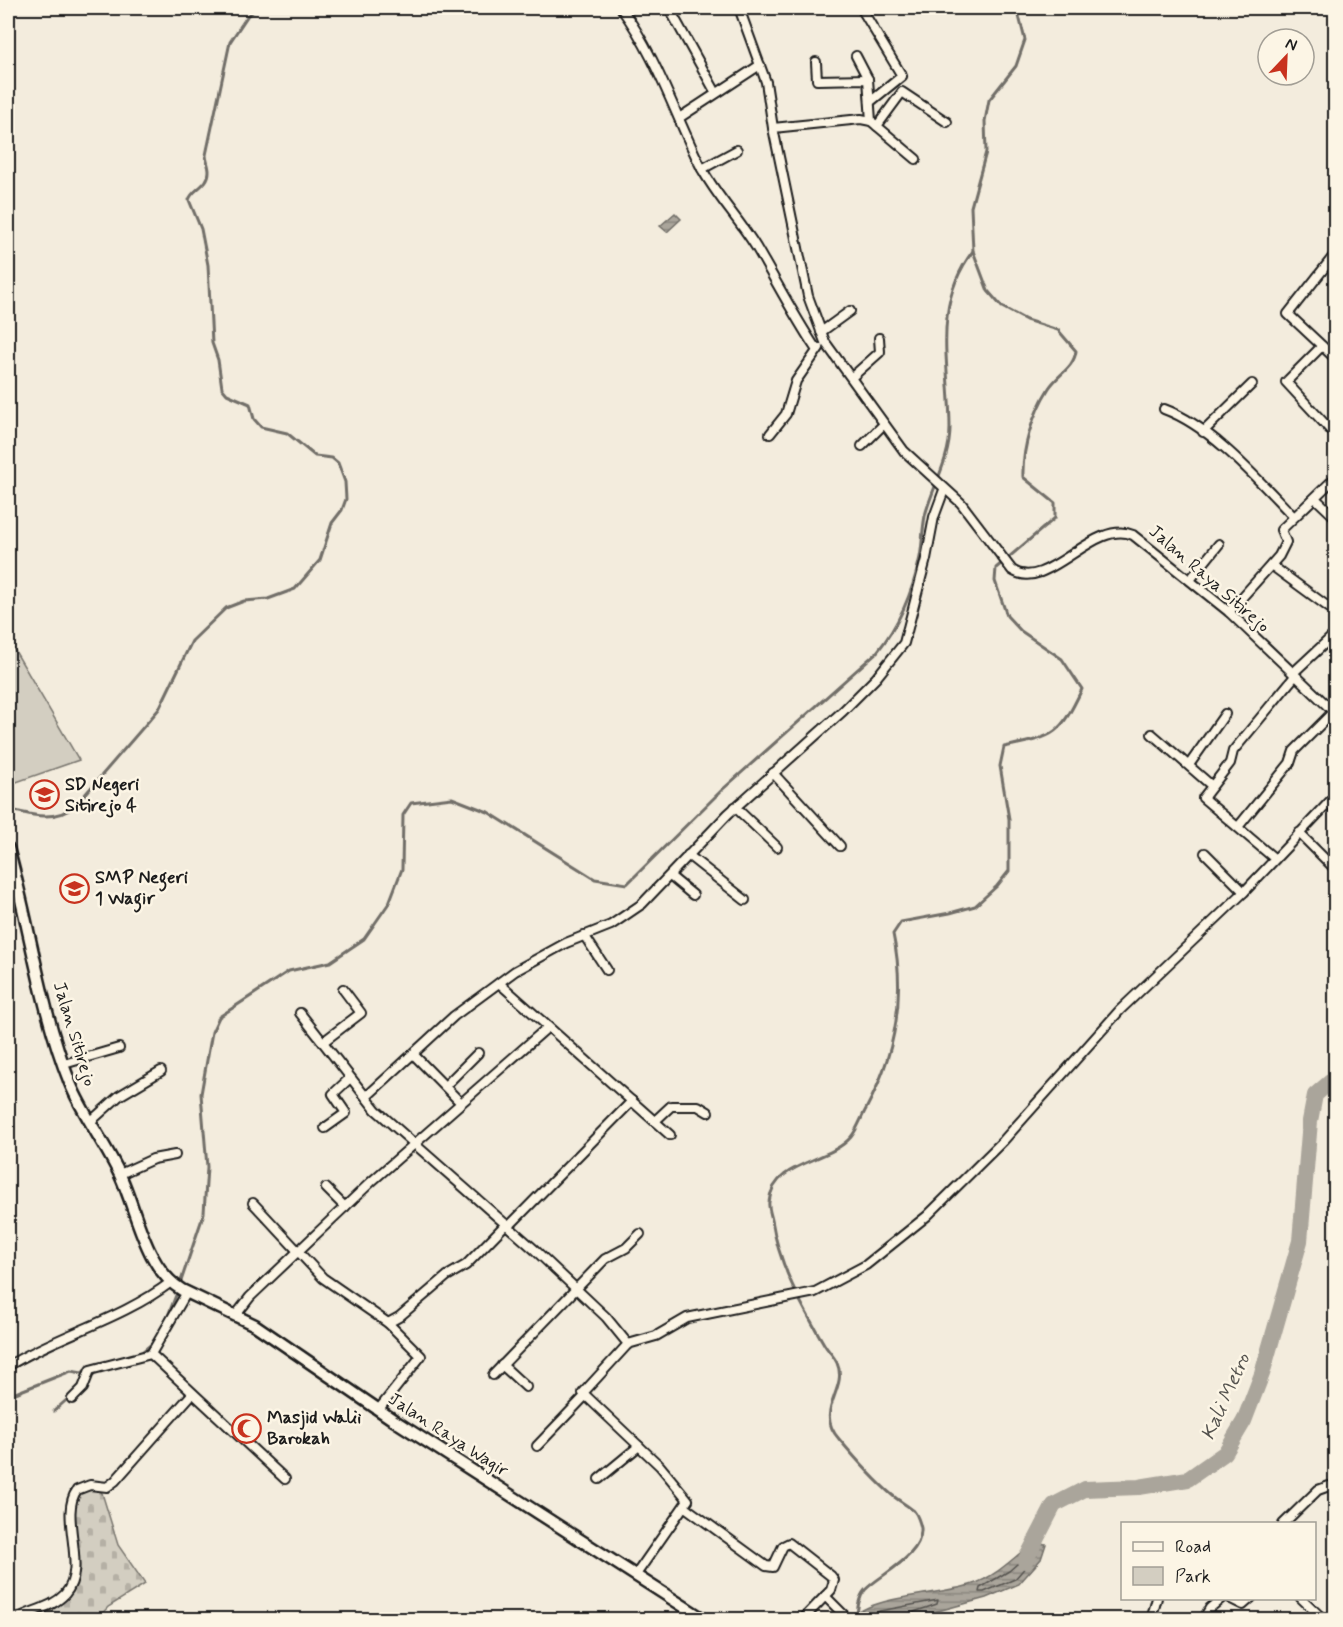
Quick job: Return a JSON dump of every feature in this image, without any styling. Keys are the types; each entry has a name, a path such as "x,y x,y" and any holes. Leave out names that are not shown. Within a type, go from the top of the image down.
{"main road":[{"name":"Jalan Sitirejo","path":"8,848 70,1083 120,1174 151,1251 179,1288"},
{"name":"Jalan Raya Wagir","path":"179,1288 236,1315 278,1339 378,1409 705,1620"}],"street":[{"path":"633,8 623,10 679,118 702,169 717,194 756,246 791,311 816,350"},
{"path":"669,8 716,93"},
{"path":"366,1097 454,1016 499,982 542,955 622,918 642,904 735,807 849,705 904,643 926,559 939,485 904,451 825,342 808,297 773,128 766,82 740,8"},
{"path":"861,8 902,76 870,102"},
{"path":"856,56 868,79 874,124"},
{"path":"816,62 817,80 868,79"},
{"path":"679,118 760,65"},
{"path":"874,124 902,92 947,122"},
{"path":"773,128 861,119 874,124 916,159"},
{"path":"702,169 737,150"},
{"path":"1334,355 1288,314 1335,253"},
{"path":"821,332 850,311"},
{"path":"852,377 880,352 879,338"},
{"path":"770,434 786,414 796,381 816,350 825,342"},
{"path":"1322,346 1286,382 1335,436"},
{"path":"1203,432 1252,384"},
{"path":"1164,409 1203,432 1247,470 1294,517"},
{"path":"862,446 884,424"},
{"path":"1229,612 1271,565 1285,544 1281,530 1335,477"},
{"name":"Jalan Raya Sitirejo","path":"939,485 961,503 1012,570 1020,575 1031,575 1100,538 1126,532 1148,546 1229,612 1334,713"},
{"path":"1315,498 1335,518"},
{"path":"1190,580 1219,544"},
{"path":"1271,565 1331,609"},
{"path":"1275,859 1203,798 1230,763 1233,751 1294,675 1335,633"},
{"path":"1238,827 1290,763 1294,751 1334,713"},
{"path":"1189,765 1225,714"},
{"path":"1152,734 1212,786"},
{"path":"773,773 840,846"},
{"path":"537,1446 585,1396 584,1392 628,1344 656,1336 687,1318 815,1292 866,1265 927,1216 1003,1141 1120,1010 1262,874 1335,795"},
{"path":"735,807 777,847"},
{"path":"1299,833 1335,870"},
{"path":"1205,854 1244,892"},
{"path":"688,855 745,900"},
{"path":"670,876 693,895"},
{"path":"584,935 607,970"},
{"path":"499,982 670,1135"},
{"path":"323,1042 361,1012 343,988"},
{"path":"300,1013 366,1097 413,1144 508,1225 577,1289 606,1317 628,1344"},
{"path":"236,1315 250,1298 413,1144 548,1027"},
{"path":"64,1064 119,1048"},
{"path":"445,1086 478,1053"},
{"path":"413,1054 461,1103"},
{"path":"90,1122 119,1096 161,1071"},
{"path":"325,1128 346,1113 333,1094 350,1078"},
{"path":"388,1323 399,1317 447,1276 466,1265 632,1101"},
{"path":"655,1121 671,1106 698,1106 708,1112"},
{"path":"120,1174 153,1160 175,1155"},
{"path":"326,1188 345,1207"},
{"path":"253,1203 323,1278 388,1323 421,1356 378,1409"},
{"path":"493,1375 605,1259 626,1248 640,1234"},
{"path":"151,1354 179,1288"},
{"path":"8,1366 122,1314 150,1298 179,1288"},
{"path":"151,1354 285,1479"},
{"path":"72,1399 83,1388 90,1370 151,1354"},
{"path":"502,1365 526,1387"},
{"path":"15,1620 55,1602 68,1589 73,1574 74,1549 71,1504 77,1490 90,1485 107,1487 115,1481 192,1394"},
{"path":"585,1396 660,1466 687,1498 685,1508 635,1576"},
{"path":"599,1479 639,1446"},
{"path":"1285,1522 1318,1490 1332,1483 1335,1492"},
{"path":"685,1508 770,1568 773,1567 786,1543 792,1544 832,1578 833,1585 802,1620"},
{"path":"825,1596 845,1616"},
{"path":"1151,1620 1157,1600"},
{"path":"1203,1620 1212,1600"},
{"path":"1210,1608 1221,1600"},
{"path":"1231,1600 1243,1605 1250,1600"},
{"path":"1302,1600 1324,1620"}],"green space":[{"path":"11,644 79,760 8,785 8,646"},
{"path":"87,1488 97,1489 102,1493 118,1545 145,1584 108,1607 97,1619 22,1620 54,1606 69,1592 76,1494"}],"water":[{"path":"675,213 681,219 667,232 660,226"},
{"path":"1032,1543 1046,1544 1041,1559 1019,1584 986,1598 909,1619 850,1619 860,1611 890,1600 979,1582 1003,1567"}],"waterway":[{"path":"8,809 51,816 68,811 76,805 159,709 192,641 226,608 244,601 268,599 295,589 320,560 332,523 342,510 346,499 345,482 338,463 332,458 315,456 287,433 261,427 254,419 250,404 227,394 222,388 218,360 212,343 208,265 201,229 189,200 208,176 206,155 230,42 248,15 258,8"},
{"path":"857,1620 858,1604 865,1590 909,1555 920,1538 921,1528 914,1511 878,1482 851,1454 832,1429 829,1419 839,1382 837,1363 807,1314 785,1269 775,1237 769,1202 780,1178 791,1170 841,1146 855,1131 876,1088 891,1046 898,1002 897,957 893,934 901,922 975,906 997,886 1009,871 1009,819 1000,766 1004,747 1034,740 1054,732 1067,717 1082,689 1062,659 1021,631 1007,616 995,581 996,568 1055,518 1055,503 1023,477 1024,454 1033,420 1043,398 1072,362 1076,351 1058,330 1026,320 1002,307 988,291 973,251 971,207 986,152 985,121 989,100 1016,66 1025,40 1017,8"},
{"path":"180,1284 204,1213 207,1167 201,1094 212,1032 219,1017 289,971 330,962 364,939 389,903 402,869 403,815 411,803 452,798 488,812 595,879 627,884 722,790 877,652 885,642 909,595 920,557 926,512 947,450 950,428 946,359 947,315 960,272 973,251"},
{"name":"Kali Metro","path":"1025,1561 1054,1505 1085,1489 1139,1487 1188,1479 1225,1453 1244,1421 1262,1374 1300,1241 1310,1121 1315,1095 1336,1077"},
{"path":"164,1326 178,1290"},
{"path":"129,1356 142,1352 154,1342"},
{"path":"8,1396 71,1371 82,1373 91,1366"},
{"path":"54,1411 71,1396"}],"place":[{"name":"SD Negeri Sitirejo 4","path":"44,795"},
{"name":"SMP Negeri 1 Wagir","path":"74,888"},
{"name":"Masjid Walii Barokah","path":"246,1428"}]}
